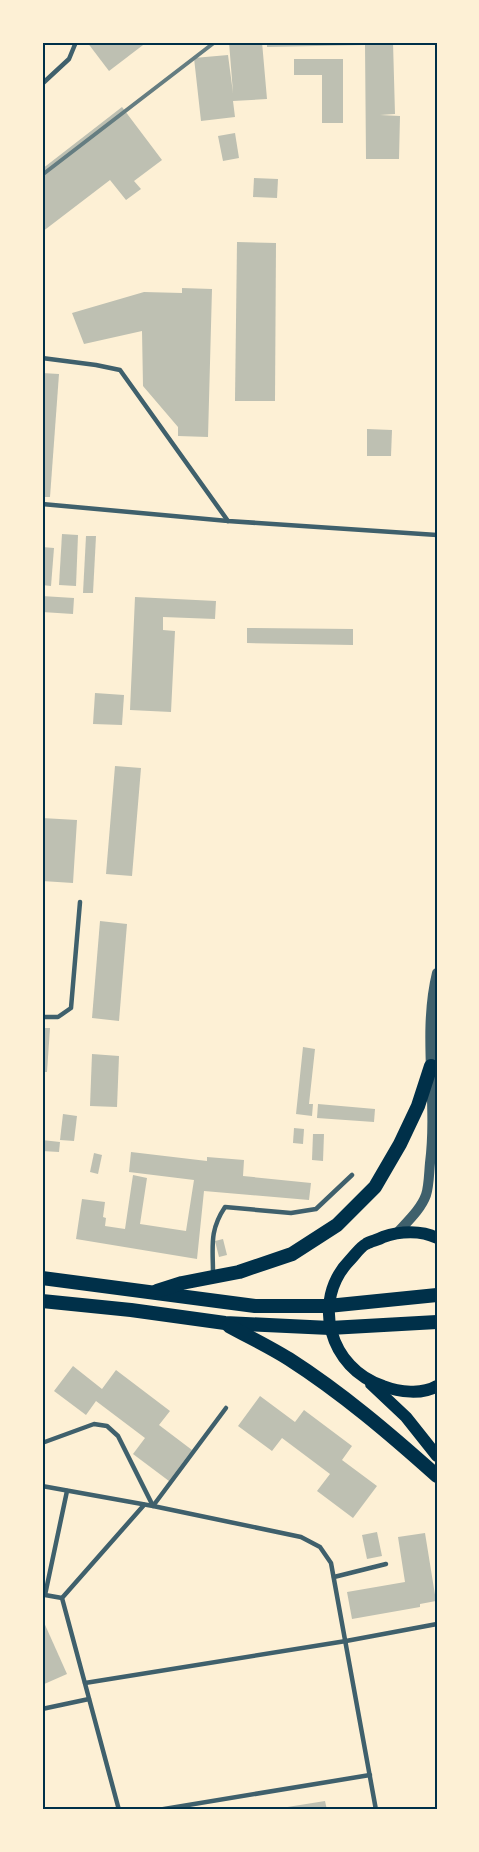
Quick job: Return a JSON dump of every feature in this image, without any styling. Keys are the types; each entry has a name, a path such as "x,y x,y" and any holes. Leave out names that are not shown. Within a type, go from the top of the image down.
{"main road":[{"path":"154,1293 182,1283 239,1272 292,1254 338,1225 375,1186 400,1144 418,1106 431,1066"},
{"path":"437,1238 429,1234 398,1232 364,1245 339,1271 328,1305 330,1328 343,1359 406,1417 437,1456"},
{"path":"42,1278 255,1306 328,1305 437,1295"},
{"path":"131,1310 132,1290"},
{"path":"42,1301 225,1323 330,1328 437,1322"},
{"path":"225,1323 289,1359 395,1439 437,1476"},
{"path":"368,1381 399,1392 432,1389 437,1386"}],"street":[{"path":"398,1232 414,1214 426,1195 432,1142 433,991 437,973"}],"lane":[{"path":"42,84 69,59 76,42"},
{"path":"42,358 120,370 228,521"},
{"path":"42,504 228,521 437,535"},
{"path":"42,1017 58,1017 71,1008 80,902"},
{"path":"213,1277 213,1231 225,1207 291,1213 316,1209 352,1175"},
{"path":"153,1506 226,1408"},
{"path":"42,1443 94,1424 107,1426 118,1436 153,1506"},
{"path":"42,1486 153,1506 301,1537 320,1547 331,1563 376,1810"},
{"path":"62,1598 45,1595 68,1491"},
{"path":"62,1598 144,1505"},
{"path":"333,1577 386,1564"},
{"path":"62,1598 119,1810"},
{"path":"85,1683 437,1624"},
{"path":"42,1709 89,1699"},
{"path":"158,1810 370,1775"}],"building":[{"path":"87,42 147,42 109,71"},
{"path":"229,42 262,42 267,99 233,101 235,117 201,121 194,58 228,55 233,93"},
{"path":"267,42 393,42 395,114 380,115 400,116 399,159 366,159 365,45 267,47"},
{"path":"294,59 343,59 343,123 322,123 322,75 294,75"},
{"path":"122,107 162,160 134,181 141,189 126,200 110,180 42,232 42,169"},
{"path":"235,133 239,158 223,161 218,136"},
{"path":"254,178 278,179 277,198 253,197"},
{"path":"237,242 276,243 275,401 235,401"},
{"path":"182,288 212,289 208,437 178,436 178,427 143,386 142,331 84,344 72,313 144,292 182,293"},
{"path":"42,373 59,374 50,497 42,497"},
{"path":"367,429 392,430 391,456 367,456"},
{"path":"62,534 78,535 76,586 59,585"},
{"path":"86,536 96,536 93,593 83,593"},
{"path":"42,547 54,548 51,586 42,585"},
{"path":"42,596 74,598 73,614 42,612"},
{"path":"135,597 216,601 215,619 163,617 163,630 175,631 171,712 130,710"},
{"path":"247,628 353,629 353,645 247,643"},
{"path":"95,693 124,695 122,725 93,724"},
{"path":"115,766 141,768 132,876 106,874"},
{"path":"42,818 77,820 73,883 42,881"},
{"path":"100,921 127,924 119,1021 92,1018"},
{"path":"42,1028 50,1028 47,1072 42,1072"},
{"path":"303,1047 315,1049 309,1104 313,1104 312,1116 296,1114"},
{"path":"92,1054 119,1056 117,1107 90,1106"},
{"path":"318,1104 375,1109 374,1122 317,1118"},
{"path":"63,1114 77,1116 74,1141 60,1140"},
{"path":"294,1128 304,1129 303,1144 293,1143"},
{"path":"313,1134 324,1134 323,1161 312,1160"},
{"path":"42,1140 60,1142 59,1152 42,1151"},
{"path":"131,1152 207,1161 207,1157 244,1160 243,1176 311,1183 309,1200 204,1191 197,1259 76,1239 82,1199 105,1202 103,1217 106,1218 105,1226 125,1229 133,1175 147,1178 140,1224 186,1231 194,1180 129,1172"},
{"path":"94,1153 102,1155 98,1174 90,1172"},
{"path":"223,1239 227,1255 219,1257 215,1241"},
{"path":"73,1366 102,1389 116,1370 170,1411 159,1425 192,1450 169,1481 133,1454 145,1438 96,1401 86,1415 54,1391"},
{"path":"260,1396 295,1422 304,1410 352,1446 342,1460 377,1486 353,1518 317,1491 330,1474 282,1438 272,1451 238,1426"},
{"path":"377,1532 382,1556 367,1559 362,1535"},
{"path":"425,1533 436,1601 420,1604 420,1607 352,1619 347,1592 405,1582 398,1537"},
{"path":"42,1618 67,1674 42,1685"},
{"path":"325,1801 327,1810 275,1810 275,1809"}],"railway":[{"path":"42,175 215,42"}]}
